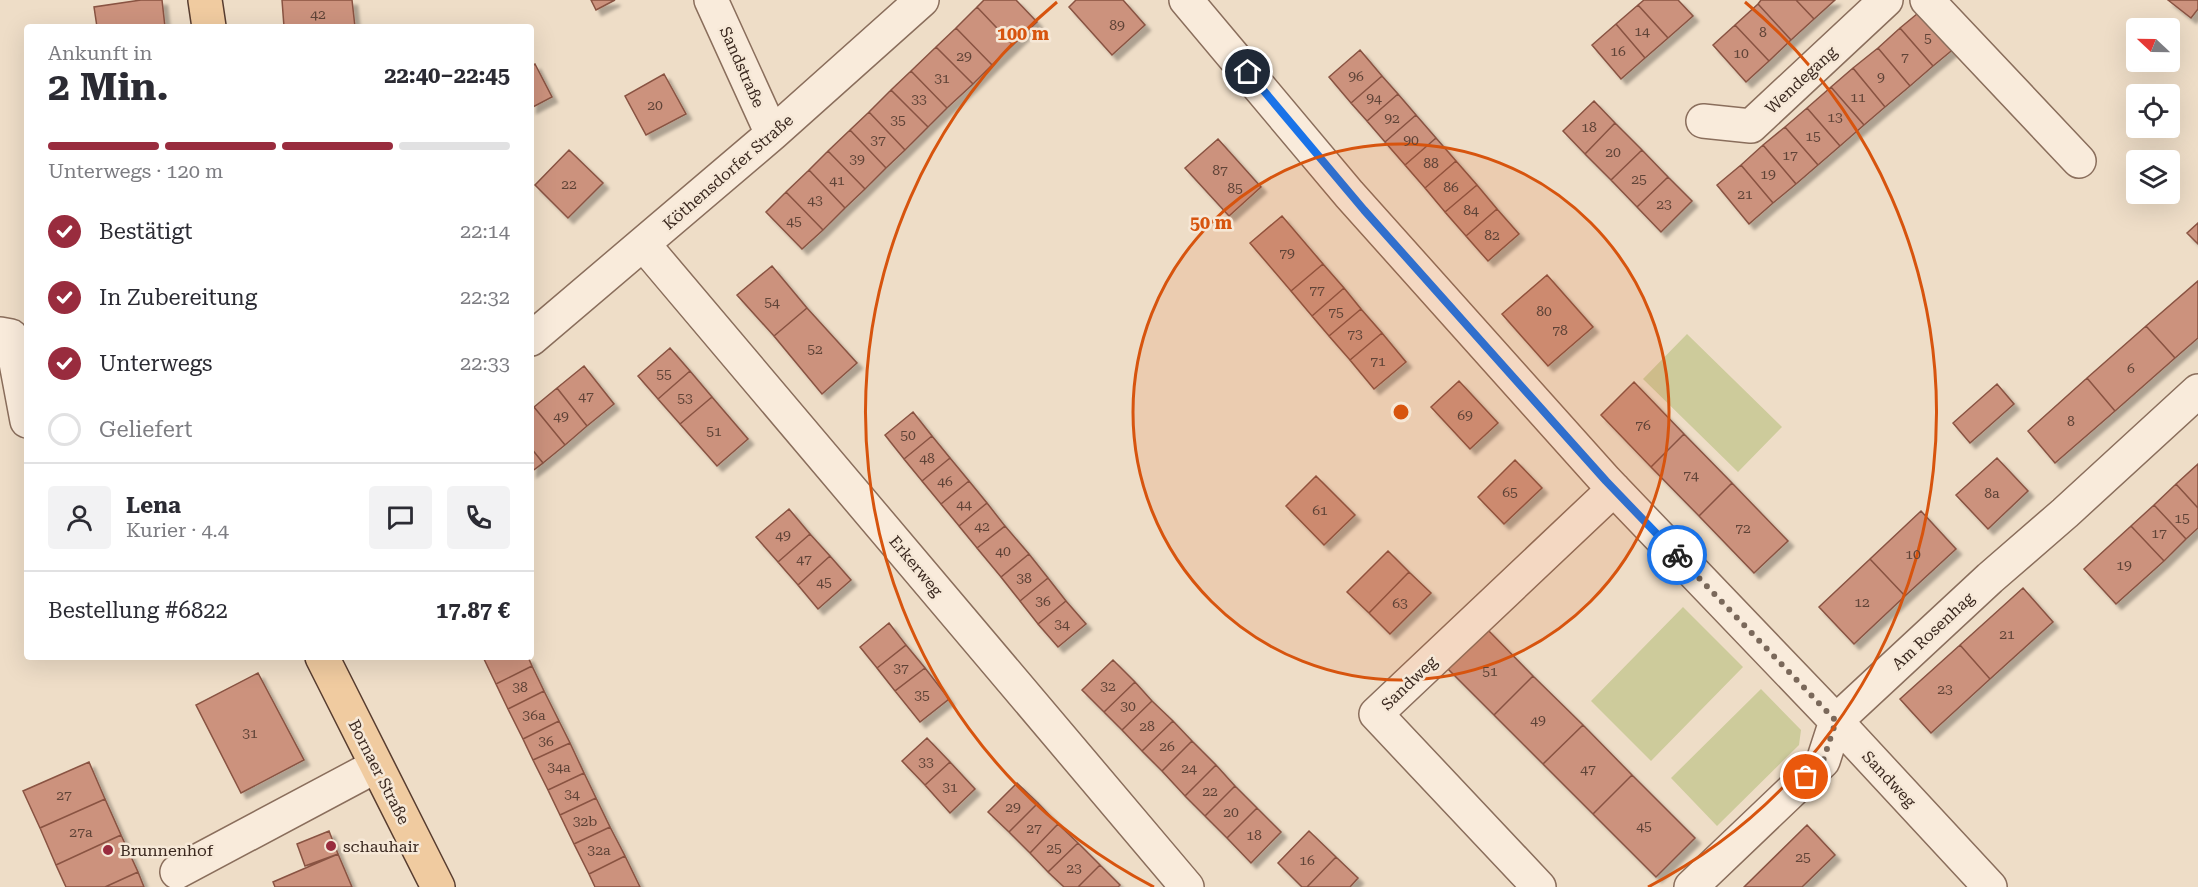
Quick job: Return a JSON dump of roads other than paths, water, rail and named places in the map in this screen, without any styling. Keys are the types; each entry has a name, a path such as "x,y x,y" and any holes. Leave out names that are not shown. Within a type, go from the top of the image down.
{"main road":[{"path":"206,0 209,24"},
{"name":"Bornaer Straße","path":"323,660 438,887"}],"street":[{"name":"Sandstraße","path":"711,0 772,134"},
{"name":"Köthensdorfer Straße","path":"534,337 772,134 922,0"},
{"name":"Sandweg","path":"1186,0 1349,194 1614,489 1836,721 1990,887"},
{"name":"Wendegang","path":"1703,121 1751,126 1886,0"},
{"path":"1927,0 2079,161"},
{"name":"Erkerweg","path":"644,245 1187,887"},
{"path":"13,334 24,402"},
{"name":"Am Rosenhag","path":"1691,887 1823,761 1836,721 1990,578 2065,513 2198,391"},
{"name":"Sandweg","path":"1539,887 1376,714 1614,489"},
{"path":"177,872 376,766"}],"place":[{"name":"schauhair","path":"331,846"},
{"name":"Brunnenhof","path":"108,850"}]}
